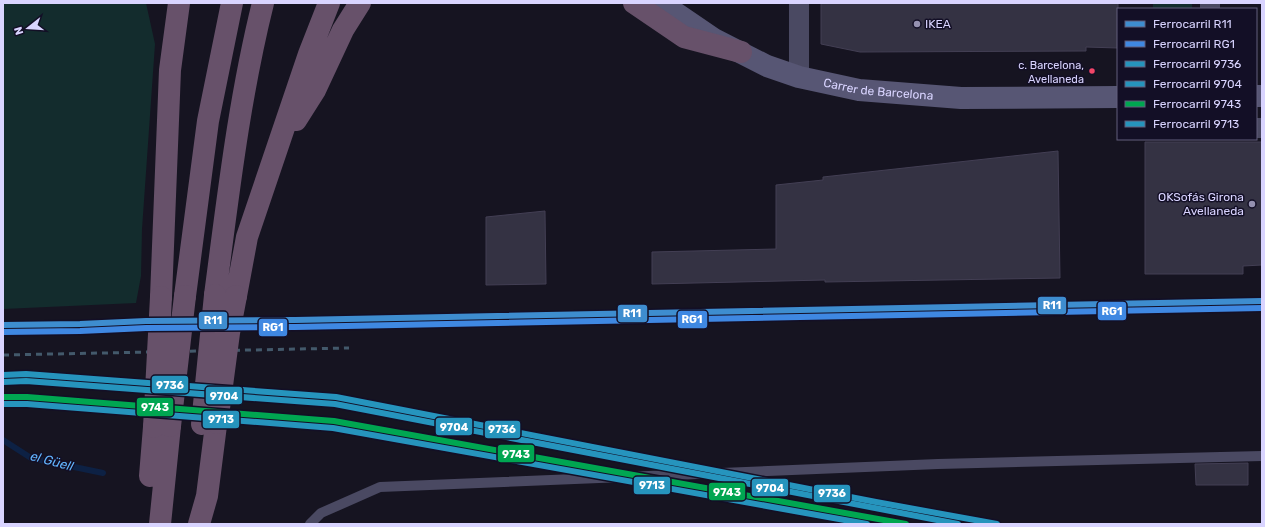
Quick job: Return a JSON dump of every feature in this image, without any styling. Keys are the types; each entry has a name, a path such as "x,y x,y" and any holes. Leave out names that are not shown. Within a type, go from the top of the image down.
{"highway":[{"path":"171,3 176,28"},
{"path":"160,524 162,427 161,297 170,70 179,3"},
{"path":"150,524 149,498 186,296 208,121 232,3"},
{"path":"192,524 209,424 226,295 239,121 262,3"},
{"path":"226,295 309,54 329,3"},
{"path":"277,150 315,90 343,30 360,3"},
{"path":"634,3 684,37 741,52"},
{"path":"199,524 207,496 209,424"}],"main road":[{"name":"Carrer de Barcelona","path":"660,3 714,39 767,66 799,77 859,90 961,98 1117,97"}],"street":[{"path":"799,3 799,77"}],"lane":[{"path":"310,524 320,512 380,487 938,464 1262,456"}],"green space":[{"path":"3,3 146,3 155,44 142,229 141,276 136,303 3,309"},
{"path":"1153,3 1192,3 1192,8 1153,8"}],"building":[{"name":"IKEA","path":"821,3 1118,3 1117,48 1086,47 1086,51 860,52 821,44"},
{"path":"1145,142 1262,142 1262,265 1243,266 1243,274 1145,274"},
{"path":"1058,151 1060,278 825,282 825,280 652,284 652,252 776,249 776,185 823,180 823,177"},
{"path":"545,211 546,284 486,285 486,217"},
{"path":"1248,463 1248,485 1196,485 1195,464"}],"waterway":[{"name":"el Güell","path":"3,440 31,458 103,473"}],"railway":[{"path":"3,355 349,348"}],"rail line":[{"name":"R11","path":"3,325 146,321 295,320 1262,301"},
{"name":"RG1","path":"3,332 146,328 295,327 1262,308"},
{"name":"9736","path":"3,375 26,374 336,397 876,502 997,524"},
{"name":"9704","path":"3,382 26,381 335,404 958,524"},
{"name":"9743","path":"3,397 27,397 334,421 906,524"},
{"name":"9713","path":"3,404 27,404 333,428 867,524"}],"place":[{"name":"IKEA","path":"917,24"},
{"name":"c. Barcelona, Avellaneda","path":"1092,71"},
{"name":"OKSofás Girona Avellaneda","path":"1252,204"}]}
